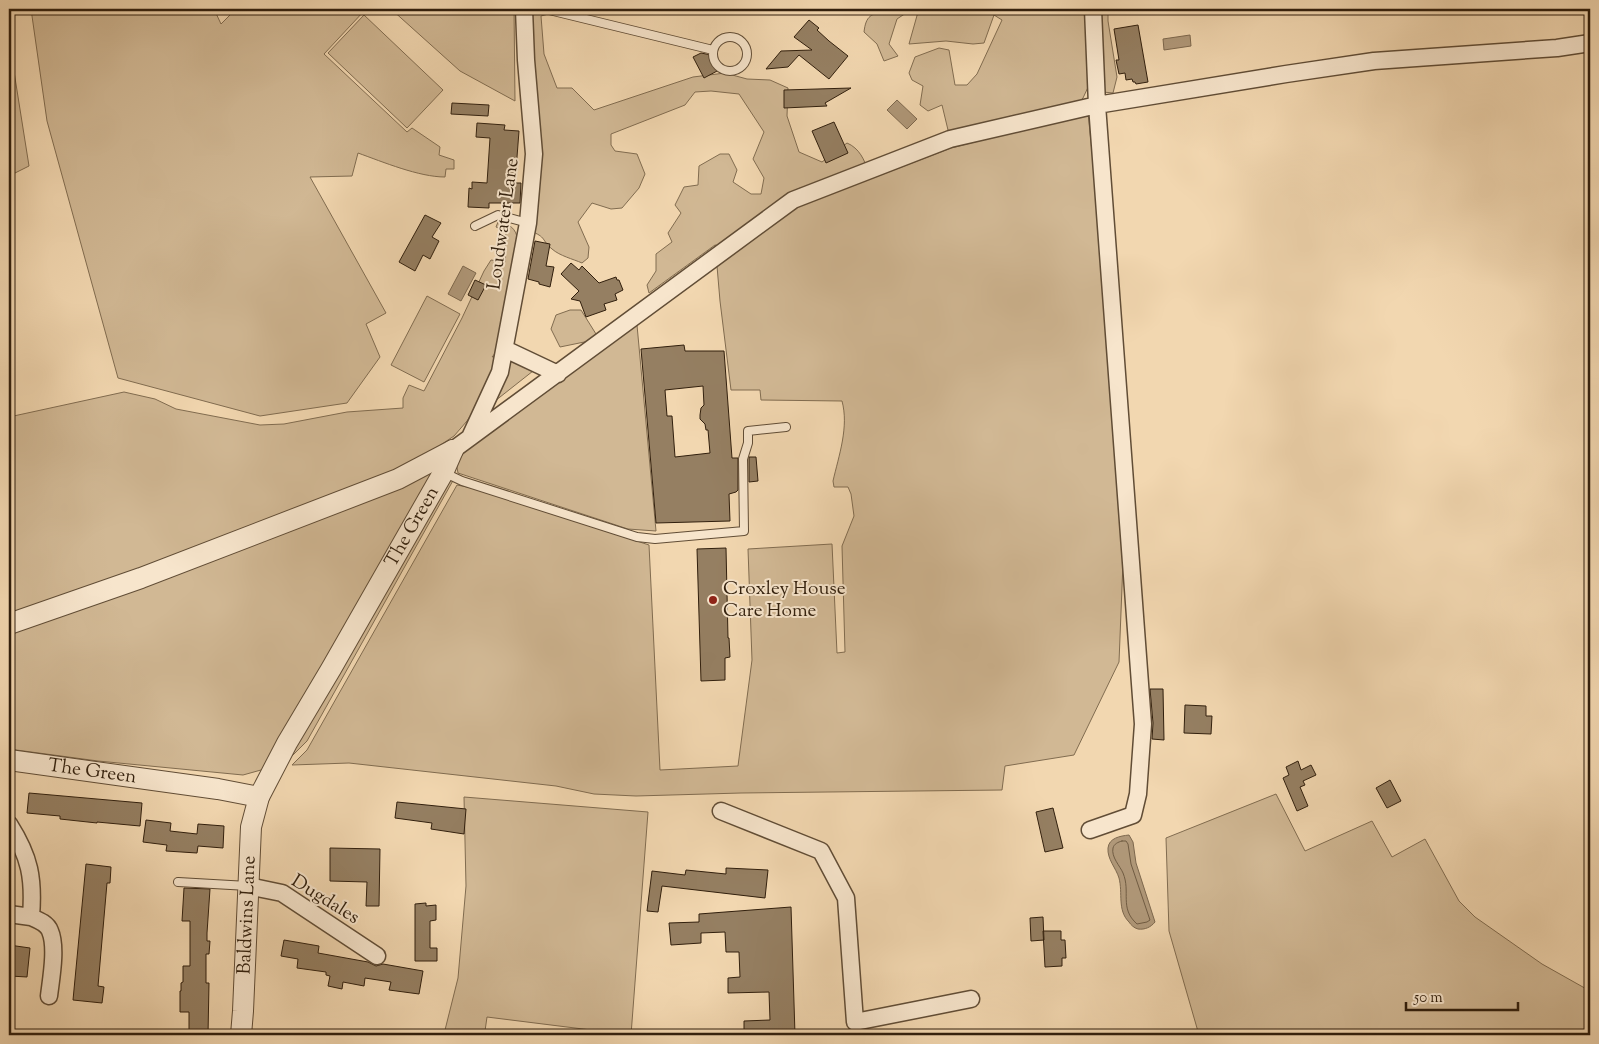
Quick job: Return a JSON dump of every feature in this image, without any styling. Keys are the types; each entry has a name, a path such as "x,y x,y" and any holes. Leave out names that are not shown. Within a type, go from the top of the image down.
{"street":[{"name":"Loudwater Lane","path":"470,438 500,372 528,223 534,154 526,60 524,9"},
{"path":"1090,830 1133,815 1138,794 1143,724 1097,106 1093,9"},
{"path":"453,450 793,200 950,139 1097,106 1286,74 1374,61 1557,48 1590,43"},
{"path":"505,349 558,374"},
{"name":"The Green","path":"9,760 218,789 260,797 287,743 443,473 453,450"},
{"name":"The Green","path":"9,624 140,578 398,479 453,450"},
{"name":"Baldwins Lane","path":"241,1035 244,1011 251,827 260,797"},
{"path":"720,811 821,851 846,898 855,1022 971,999"},
{"path":"9,824 24,850 28,863 32,882 31,917"},
{"name":"Dugdales","path":"248,886 282,893 378,956"},
{"path":"9,914 31,917 43,923 50,930 52,951 49,996"}],"lane":[{"path":"545,9 713,50"},
{"path":"735,37 744,44 746,60 743,65 733,70 723,69 714,61 713,50 715,45 723,38 735,37"},
{"path":"475,226 498,214 528,223"},
{"path":"443,473 462,481 638,537 655,539 744,531 743,459 748,443 748,431 786,427"},
{"path":"178,882 248,886"}],"shaded area":[{"path":"31,9 214,9 221,24 236,9 361,9 364,11 324,54 407,132 412,128 440,147 439,155 454,160 454,169 446,169 445,177 424,175 358,153 352,176 310,177 386,313 366,324 380,357 347,403 260,416 118,378 47,121"},
{"path":"391,9 514,9 515,101 460,71"},
{"path":"531,9 556,9 552,13 541,16 544,54 557,88 572,88 594,110 693,77 725,73 747,79 770,80 788,88 787,116 799,152 822,162 847,143 861,155 868,172 812,193 800,188 792,192 729,248 715,245 649,293 647,285 656,271 656,254 672,242 668,233 681,213 675,205 684,187 698,185 699,166 720,154 729,154 737,170 733,182 751,194 761,194 764,178 753,159 764,132 739,94 711,91 695,92 685,105 611,134 611,145 615,151 637,154 645,174 639,188 622,208 611,209 592,203 578,222 589,247 588,258 582,263 563,255 552,249 542,237 530,231"},
{"path":"886,9 912,9 897,19 889,44 898,56 884,61 877,44 864,32 866,22 870,16"},
{"path":"929,9 1108,9 1108,21 1117,77 1113,93 1103,92 1096,70 1083,98 1076,106 958,138 948,130 942,105 928,111 920,105 923,86 912,80 909,73 915,57 939,48 949,50 955,85 967,85 977,74 1002,20 994,15 984,43 973,44 946,41 909,44 918,12"},
{"path":"364,15 443,90 407,128 328,53"},
{"path":"9,40 29,166 9,176"},
{"path":"1088,113 1104,268 1125,512 1119,662 1074,755 1005,766 1002,790 636,796 594,794 556,786 349,763 292,765 307,750 457,485 477,489 649,545 660,770 738,766 752,660 748,549 832,544 837,653 845,652 842,546 854,516 851,494 848,487 834,487 833,481 844,431 842,401 761,400 760,390 731,390 717,266 792,209 951,148"},
{"path":"498,222 512,227 518,241 497,351 492,357 496,356 491,375 480,401 454,436 436,448 389,473 116,578 9,614 9,417 124,392 155,399 176,409 260,425 284,424 347,412 403,408 403,398 409,385 424,391 491,260 505,262 506,231 496,227"},
{"path":"427,296 460,314 424,382 391,365"},
{"path":"570,310 581,310 596,334 594,340 560,347 551,329 556,315"},
{"path":"637,325 656,531 628,529 458,473 456,462 473,439"},
{"path":"511,357 535,368 495,401"},
{"path":"429,470 431,478 267,765 261,770 243,775 98,761 9,749 9,621"},
{"path":"455,477 307,741 290,758 291,748 445,481"},
{"path":"1276,794 1305,851 1372,821 1392,857 1425,839 1459,901 1475,917 1542,964 1590,991 1590,1035 1199,1035 1169,931 1166,838"},
{"path":"464,797 648,812 631,1035 487,1017 485,1031 444,1034 458,978 466,886"},
{"path":"9,1029 45,1035 9,1035"}],"water":[{"path":"1190,35 1191,46 1164,50 1163,39"},
{"path":"897,100 917,119 907,129 887,110"},
{"path":"463,266 476,273 461,301 448,294"},
{"path":"1129,835 1133,842 1136,863 1155,922 1150,927 1143,929 1133,926 1125,917 1119,878 1108,852 1110,842 1119,837"}],"building":[{"path":"809,20 819,28 817,30 848,56 829,79 799,55 788,67 766,69 781,51 812,50 794,37"},
{"path":"1138,25 1148,82 1136,84 1132,79 1126,80 1125,73 1119,74 1116,60 1119,60 1114,29"},
{"path":"701,53 711,55 719,70 704,78 693,57"},
{"path":"851,88 825,103 827,106 784,108 784,90"},
{"path":"452,103 489,105 488,116 451,114"},
{"path":"834,122 848,153 826,163 812,131"},
{"path":"477,123 505,125 504,130 519,131 515,183 521,183 520,203 489,203 489,208 468,207 469,188 472,189 472,182 487,183 490,138 476,137"},
{"path":"425,215 441,223 432,237 439,241 430,259 423,255 415,271 399,262"},
{"path":"535,241 550,244 546,266 554,267 550,287 528,279"},
{"path":"571,263 579,270 582,266 599,283 616,277 623,290 615,294 617,300 604,304 606,310 586,317 580,301 571,299 579,291 561,274"},
{"path":"475,280 486,285 478,300 468,295"},
{"path":"684,345 685,351 724,351 732,458 738,458 738,490 729,494 730,521 656,523 641,349","holes":["703,386 704,405 701,408 700,419 705,424 706,430 708,430 710,453 675,457 672,416 667,416 665,390"]},
{"path":"749,457 756,457 758,481 749,482"},
{"name":"Croxley House Care Home","path":"726,548 730,657 725,658 725,680 701,681 697,549"},
{"path":"1150,689 1163,689 1164,740 1152,739 1153,723"},
{"path":"1185,705 1206,706 1206,716 1212,716 1211,734 1184,733"},
{"path":"1298,761 1301,770 1311,765 1316,775 1303,781 1305,785 1300,787 1308,806 1297,811 1283,778 1289,775 1286,767"},
{"path":"1390,780 1401,801 1387,808 1376,788"},
{"path":"29,793 142,803 140,826 60,819 60,816 27,813"},
{"path":"397,802 466,809 464,834 431,829 432,823 395,818"},
{"path":"1053,808 1063,848 1045,852 1036,812"},
{"path":"146,820 171,823 170,831 197,834 198,824 224,826 223,848 198,846 197,853 166,851 167,845 143,842"},
{"path":"330,848 380,849 379,906 366,906 367,882 330,881"},
{"path":"86,864 111,867 110,883 107,883 98,986 104,987 102,1003 73,1000"},
{"path":"726,868 768,870 765,898 662,886 658,912 647,911 652,871 685,875 686,870 726,874"},
{"path":"184,888 210,889 207,941 210,941 209,954 206,954 206,983 209,983 208,1035 189,1035 189,1012 180,1012 183,966 190,966 190,921 182,921"},
{"path":"426,903 426,906 436,905 436,920 430,921 430,948 437,948 437,961 415,961 415,904"},
{"path":"791,907 795,1035 744,1035 744,1021 770,1020 769,992 728,993 728,978 740,977 739,952 726,952 725,932 701,933 701,943 671,945 669,923 699,922 699,914"},
{"path":"1043,917 1044,940 1031,941 1030,918"},
{"path":"1043,931 1061,931 1061,940 1065,940 1066,958 1062,958 1062,966 1045,967"},
{"path":"284,940 319,946 318,953 368,962 376,966 383,964 423,971 419,994 389,990 391,982 365,978 364,986 343,982 342,989 328,986 330,976 326,975 326,972 297,968 298,959 281,956"},
{"path":"9,945 30,948 27,977 10,976 12,962 9,962"}],"place":[{"name":"Croxley House Care Home","path":"713,600"}]}
